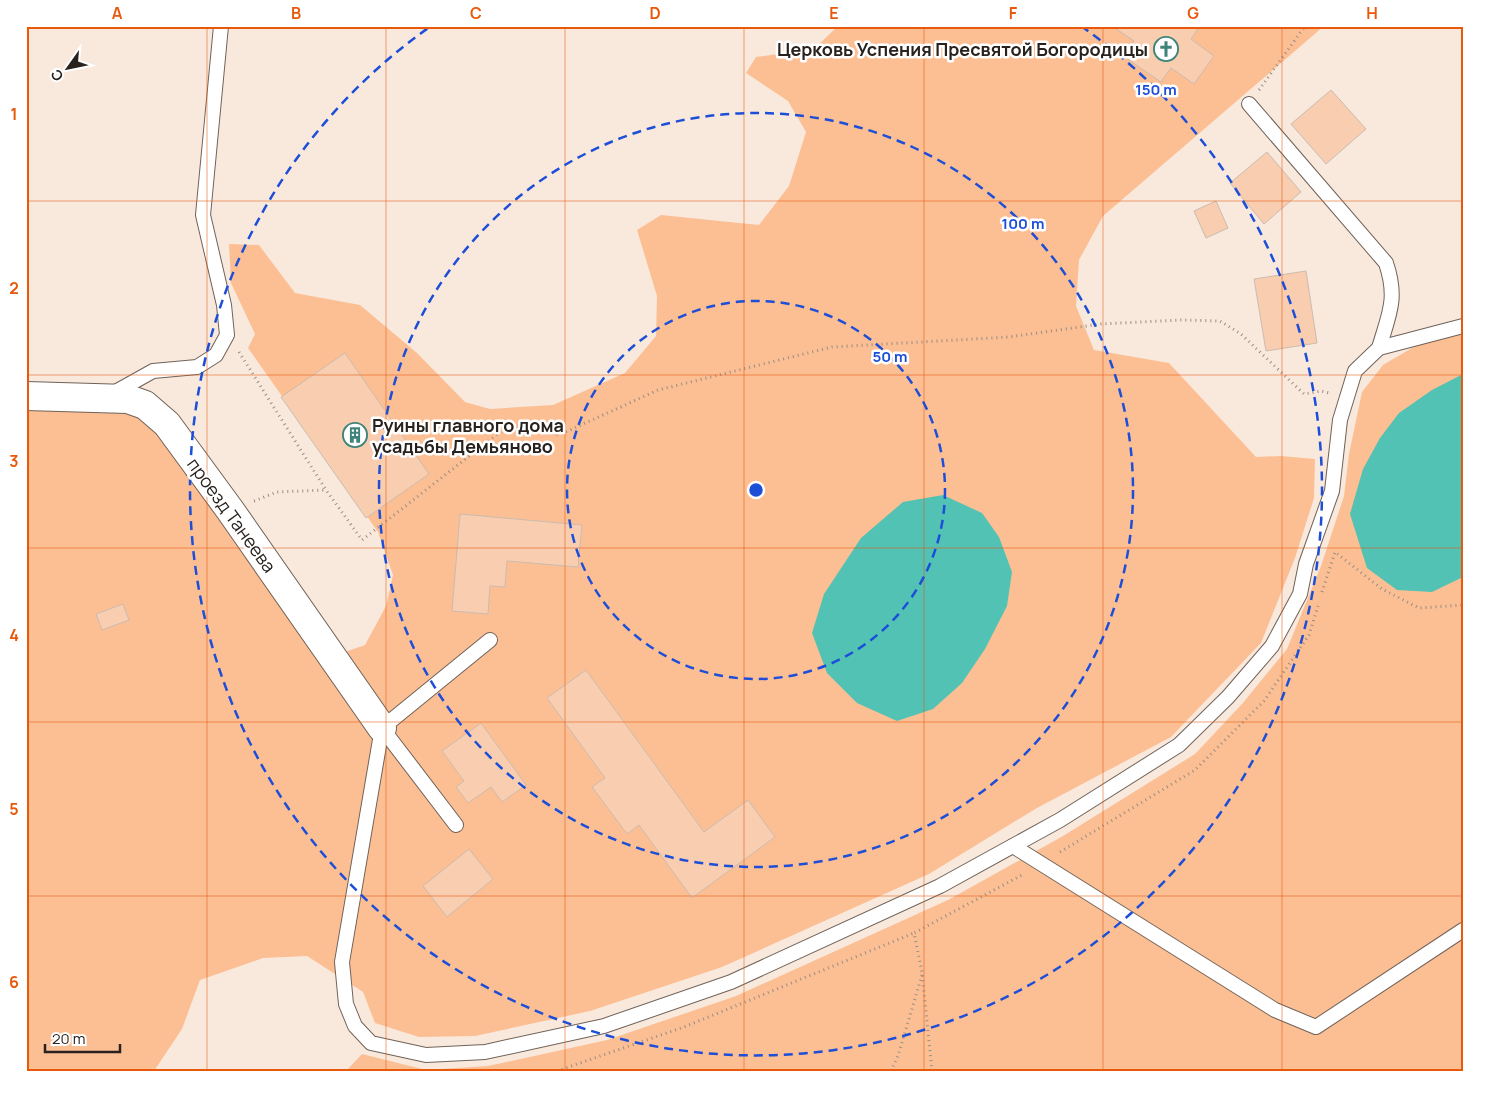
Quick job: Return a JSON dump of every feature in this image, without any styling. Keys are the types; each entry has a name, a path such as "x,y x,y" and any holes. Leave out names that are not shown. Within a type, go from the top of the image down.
{"street":[{"name":"проезд Танеева","path":"26,396 128,398 145,404 162,420 230,510 382,728"}],"lane":[{"path":"105,398 153,371 197,367 216,355 227,335 224,305 203,215 221,26"},
{"path":"1249,104 1386,263 1393,283 1392,304 1379,348"},
{"path":"490,640 382,728 342,962 346,1004 355,1026 371,1042 426,1055 485,1052 604,1026 731,982 940,886 1013,846 1180,745 1228,697 1272,646 1300,594 1306,564 1332,490 1340,420 1355,370 1379,348 1463,326"},
{"path":"382,728 456,825"},
{"path":"1013,846 1275,1010 1316,1027 1463,930"}],"path":[{"path":"1249,104 1305,26"},
{"path":"227,335 326,490 362,540 510,425 559,435 658,390 832,347 1009,337 1101,324 1220,321 1241,334 1304,394 1321,391 1332,394 1355,370"},
{"path":"230,510 277,492 326,490"},
{"path":"556,1071 684,1027 914,933 1002,887 1195,770 1264,700 1308,635 1335,552 1382,589 1419,608 1463,605"},
{"path":"914,933 922,972 932,1071"},
{"path":"891,1071 898,1056 922,972"}],"shaded area":[{"path":"838,26 1324,26 1103,216 1079,260 1076,306 1094,350 1169,363 1256,457 1281,456 1315,459 1314,498 1295,558 1261,643 1171,737 1037,808 929,874 722,967 590,1011 475,1036 419,1037 375,1023 363,992 307,956 263,958 200,980 182,1029 154,1071 26,1071 26,408 100,406 145,415 311,649 333,656 365,645 386,606 393,575 378,532 248,348 255,334 231,283 229,244 259,245 295,293 360,305 417,353 465,402 490,409 553,405 625,373 656,336 657,296 637,230 661,215 759,225 789,186 806,132 788,101 746,73 756,57 814,49"},
{"path":"1463,318 1463,1071 346,1071 362,1054 426,1070 488,1066 607,1040 736,996 948,900 1063,836 1195,754 1242,704 1287,649 1321,566 1344,496 1349,454 1362,392 1383,365"}],"water":[{"path":"1463,374 1463,577 1432,592 1397,590 1367,568 1350,514 1363,469 1380,438 1399,413 1432,390"},
{"path":"943,495 982,513 999,537 1012,572 1007,606 985,649 962,683 933,709 897,721 857,703 827,673 812,633 824,594 861,538 903,502"}],"building":[{"name":"Церковь Успения Пресвятой Богородицы","path":"1112,26 1200,26 1191,39 1214,56 1194,84 1171,68 1161,82 1123,56 1134,41"},
{"path":"1331,90 1366,129 1326,164 1291,124"},
{"path":"1267,152 1301,192 1264,224 1230,183"},
{"path":"1216,201 1228,228 1206,238 1194,211"},
{"path":"1306,271 1317,343 1266,351 1254,279"},
{"name":"Руины главного дома усадьбы Демьяново","path":"345,353 429,474 366,518 281,397"},
{"path":"460,514 582,525 578,567 507,561 505,587 490,586 488,614 452,611"},
{"path":"123,604 129,620 102,630 96,614"},
{"path":"586,670 704,832 748,800 775,837 692,898 639,825 627,834 592,787 605,778 547,698"},
{"path":"481,723 526,785 502,802 491,787 468,803 456,787 464,781 442,751"},
{"path":"469,849 493,879 447,917 423,886"}],"place":[{"name":"Церковь Успения Пресвятой Богородицы","path":"1166,49"},
{"name":"Руины главного дома усадьбы Демьяново","path":"355,435"}]}
